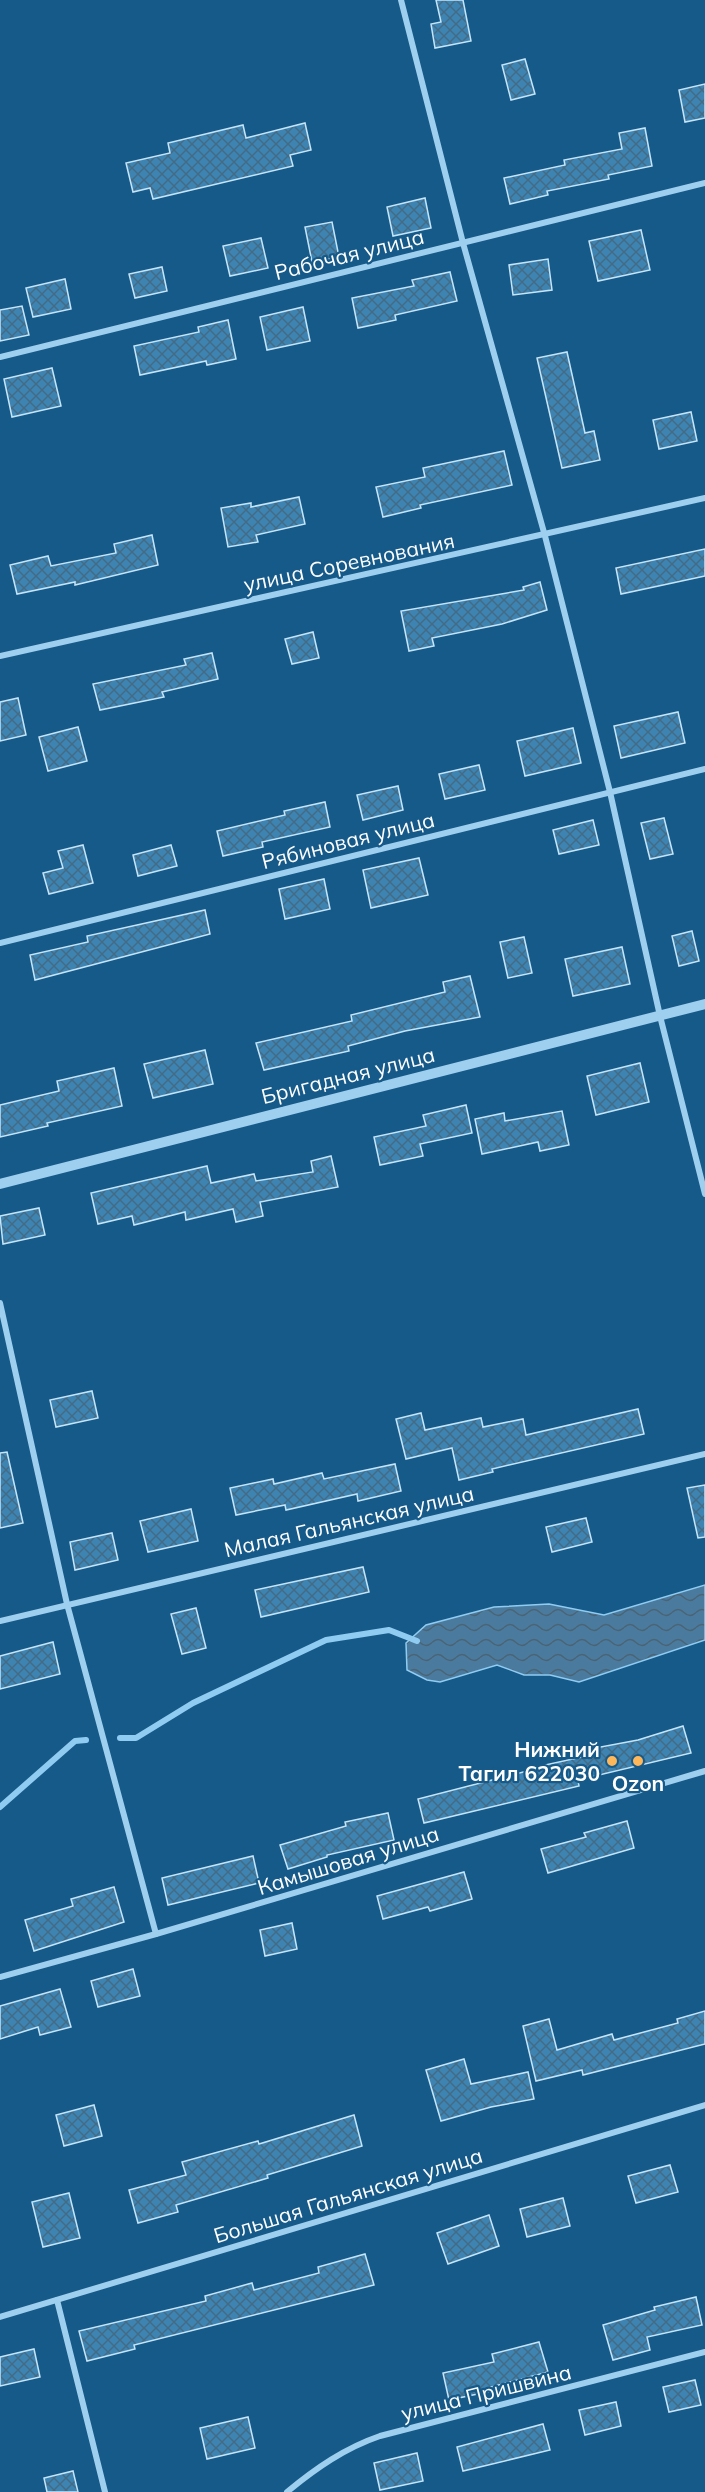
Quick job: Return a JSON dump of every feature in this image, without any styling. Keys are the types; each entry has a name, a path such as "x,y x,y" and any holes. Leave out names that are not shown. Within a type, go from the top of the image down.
{"street":[{"path":"401,0 463,243 546,536 610,792 660,1016 705,1194"},
{"name":"Рабочая улица","path":"0,357 705,183"},
{"name":"улица Соревнования","path":"0,656 546,536 705,498"},
{"name":"Рябиновая улица","path":"0,943 705,769"},
{"name":"Бригадная улица","path":"0,1184 705,1004"},
{"path":"0,1303 67,1604 156,1934"},
{"name":"Малая Гальянская улица","path":"0,1621 705,1454"},
{"name":"Камышовая улица","path":"0,1977 156,1934 705,1771"},
{"name":"Большая Гальянская улица","path":"0,2317 705,2105"},
{"path":"57,2300 105,2492"},
{"name":"улица Пришвина","path":"287,2492 335,2456 356,2444 705,2352"}],"water":[{"path":"705,1585 705,1640 579,1682 550,1675 524,1675 497,1665 440,1682 427,1680 407,1670 406,1643 426,1625 494,1607 549,1604 604,1615"}],"building":[{"path":"436,0 463,0 471,41 435,48 431,24 441,22"},
{"path":"525,59 535,94 511,100 502,65"},
{"path":"705,84 705,118 685,122 679,90"},
{"path":"305,123 311,150 290,155 293,166 153,199 150,188 133,192 126,163 170,153 168,143 243,125 246,138"},
{"path":"645,128 652,166 608,175 609,179 547,191 548,195 510,204 504,178 565,165 564,160 622,149 619,133"},
{"path":"425,198 431,228 393,236 387,207"},
{"path":"332,222 339,257 312,262 305,227"},
{"path":"641,230 650,270 598,281 589,241"},
{"path":"261,238 268,268 230,276 223,246"},
{"path":"548,259 552,290 513,295 509,265"},
{"path":"162,267 167,291 135,298 129,274"},
{"path":"450,272 457,301 395,315 396,320 358,328 352,298 414,286 412,280"},
{"path":"65,279 71,309 33,317 26,288"},
{"path":"22,306 29,335 0,341 0,310"},
{"path":"303,307 310,341 267,350 260,317"},
{"path":"228,320 236,359 207,365 206,361 140,375 134,346 199,332 198,327"},
{"path":"567,352 585,433 594,431 600,460 562,468 537,358"},
{"path":"52,368 61,406 12,417 4,379"},
{"path":"691,412 697,441 659,449 653,420"},
{"path":"504,451 512,485 420,505 421,508 383,517 376,487 425,477 423,468"},
{"path":"299,497 305,524 256,535 258,542 228,547 221,508 251,503 251,507"},
{"path":"152,535 158,565 75,585 75,582 17,594 10,565 48,556 51,566 116,553 114,544"},
{"path":"705,549 705,576 621,594 616,568"},
{"path":"540,582 547,610 502,624 432,638 434,646 409,651 401,611 524,590 523,587"},
{"path":"313,632 319,658 292,664 285,639"},
{"path":"212,653 218,679 162,692 164,697 100,710 93,684 186,665 184,659"},
{"path":"18,698 26,735 0,741 0,702"},
{"path":"678,712 685,743 621,758 614,726"},
{"path":"78,727 87,761 48,771 39,737"},
{"path":"573,728 581,763 525,776 517,741"},
{"path":"479,765 485,790 445,799 439,774"},
{"path":"398,786 403,810 363,820 357,795"},
{"path":"325,802 330,827 262,842 263,847 223,856 217,831 285,815 284,811"},
{"path":"664,818 673,854 650,859 641,823"},
{"path":"593,820 599,845 559,854 553,830"},
{"path":"83,845 93,883 49,894 43,873 63,868 58,851"},
{"path":"171,845 177,866 138,876 133,855"},
{"path":"419,858 428,895 371,908 363,870"},
{"path":"324,879 330,909 285,919 279,889"},
{"path":"205,910 210,934 35,980 30,955 88,942 87,936"},
{"path":"692,931 699,961 679,966 672,936"},
{"path":"524,937 532,973 508,978 500,942"},
{"path":"622,947 630,984 573,996 565,959"},
{"path":"470,976 480,1017 405,1031 348,1046 349,1051 264,1070 256,1043 352,1021 351,1015 445,992 443,982"},
{"path":"205,1050 213,1084 153,1098 144,1064"},
{"path":"640,1063 649,1102 596,1115 587,1076"},
{"path":"114,1068 122,1106 47,1123 48,1126 0,1137 0,1105 59,1091 57,1081"},
{"path":"466,1105 472,1133 420,1144 423,1156 380,1165 374,1137 426,1126 423,1115"},
{"path":"562,1111 569,1145 540,1151 538,1142 482,1154 475,1119 504,1113 505,1121"},
{"path":"331,1156 338,1187 260,1202 263,1216 236,1222 233,1209 186,1220 185,1212 134,1225 132,1216 98,1224 91,1193 207,1166 211,1183 254,1174 256,1181 313,1172 311,1161"},
{"path":"39,1208 45,1235 3,1244 0,1216"},
{"path":"92,1391 98,1418 56,1427 50,1400"},
{"path":"638,1409 644,1434 492,1469 493,1472 459,1480 452,1448 406,1459 396,1419 421,1413 425,1430 481,1418 483,1427 523,1419 526,1435"},
{"path":"7,1452 23,1523 0,1528 0,1453"},
{"path":"395,1464 401,1491 358,1501 357,1494 286,1510 285,1505 236,1515 230,1488 273,1479 274,1484 322,1473 324,1479"},
{"path":"705,1485 705,1537 698,1538 687,1488"},
{"path":"191,1509 198,1541 148,1552 140,1521"},
{"path":"586,1518 592,1542 552,1552 546,1527"},
{"path":"112,1533 118,1560 75,1570 70,1542"},
{"path":"363,1567 369,1592 261,1617 255,1590"},
{"path":"196,1608 206,1648 182,1654 171,1614"},
{"path":"53,1642 60,1674 0,1689 0,1656"},
{"path":"683,1726 691,1753 578,1780 579,1786 424,1823 418,1799 531,1770 531,1768 596,1754 595,1748 638,1740"},
{"path":"388,1813 394,1840 327,1855 327,1857 288,1869 280,1845 346,1826 345,1822"},
{"path":"627,1821 634,1848 548,1873 541,1849 586,1837 584,1833"},
{"path":"253,1856 259,1883 168,1905 162,1878"},
{"path":"464,1872 472,1899 430,1911 428,1907 383,1919 377,1896"},
{"path":"114,1887 124,1922 34,1951 25,1920 73,1906 71,1899"},
{"path":"292,1923 297,1949 265,1956 260,1930"},
{"path":"133,1969 140,1996 98,2007 91,1981"},
{"path":"60,1989 71,2027 40,2035 38,2027 0,2039 0,2006"},
{"path":"705,2011 705,2044 583,2075 582,2070 536,2081 523,2026 549,2019 557,2050 612,2034 614,2040 678,2023 677,2019"},
{"path":"464,2059 471,2084 528,2072 534,2099 491,2107 441,2121 426,2070"},
{"path":"94,2105 102,2136 64,2146 56,2115"},
{"path":"354,2115 362,2146 267,2175 268,2178 176,2205 178,2212 138,2223 129,2190 186,2175 182,2162 258,2141 259,2144"},
{"path":"670,2165 678,2192 636,2203 628,2176"},
{"path":"69,2193 80,2238 43,2247 32,2202"},
{"path":"563,2198 570,2226 527,2237 520,2209"},
{"path":"489,2215 499,2246 448,2264 437,2233"},
{"path":"365,2254 374,2285 134,2345 135,2349 87,2361 79,2331 206,2301 205,2296 252,2283 254,2290 319,2273 318,2267"},
{"path":"696,2297 702,2325 647,2337 650,2350 613,2360 603,2325 655,2310 654,2307"},
{"path":"539,2342 548,2372 491,2387 492,2391 449,2400 443,2373 494,2362 492,2354"},
{"path":"34,2349 40,2377 0,2386 0,2357"},
{"path":"695,2380 701,2405 669,2412 663,2387"},
{"path":"616,2402 621,2426 585,2435 579,2410"},
{"path":"248,2417 255,2448 207,2459 200,2428"},
{"path":"543,2424 550,2450 463,2471 457,2447"},
{"path":"417,2453 423,2481 380,2490 374,2463"},
{"path":"73,2471 78,2492 47,2492 44,2478"}],"waterway":[{"path":"120,1738 136,1738 193,1703 326,1640 389,1630 417,1641"},
{"path":"0,1807 75,1741 86,1740"}],"place":[{"name":"Нижний Тагил 622030","path":"612,1761"},
{"name":"Ozon","path":"638,1761"}]}
